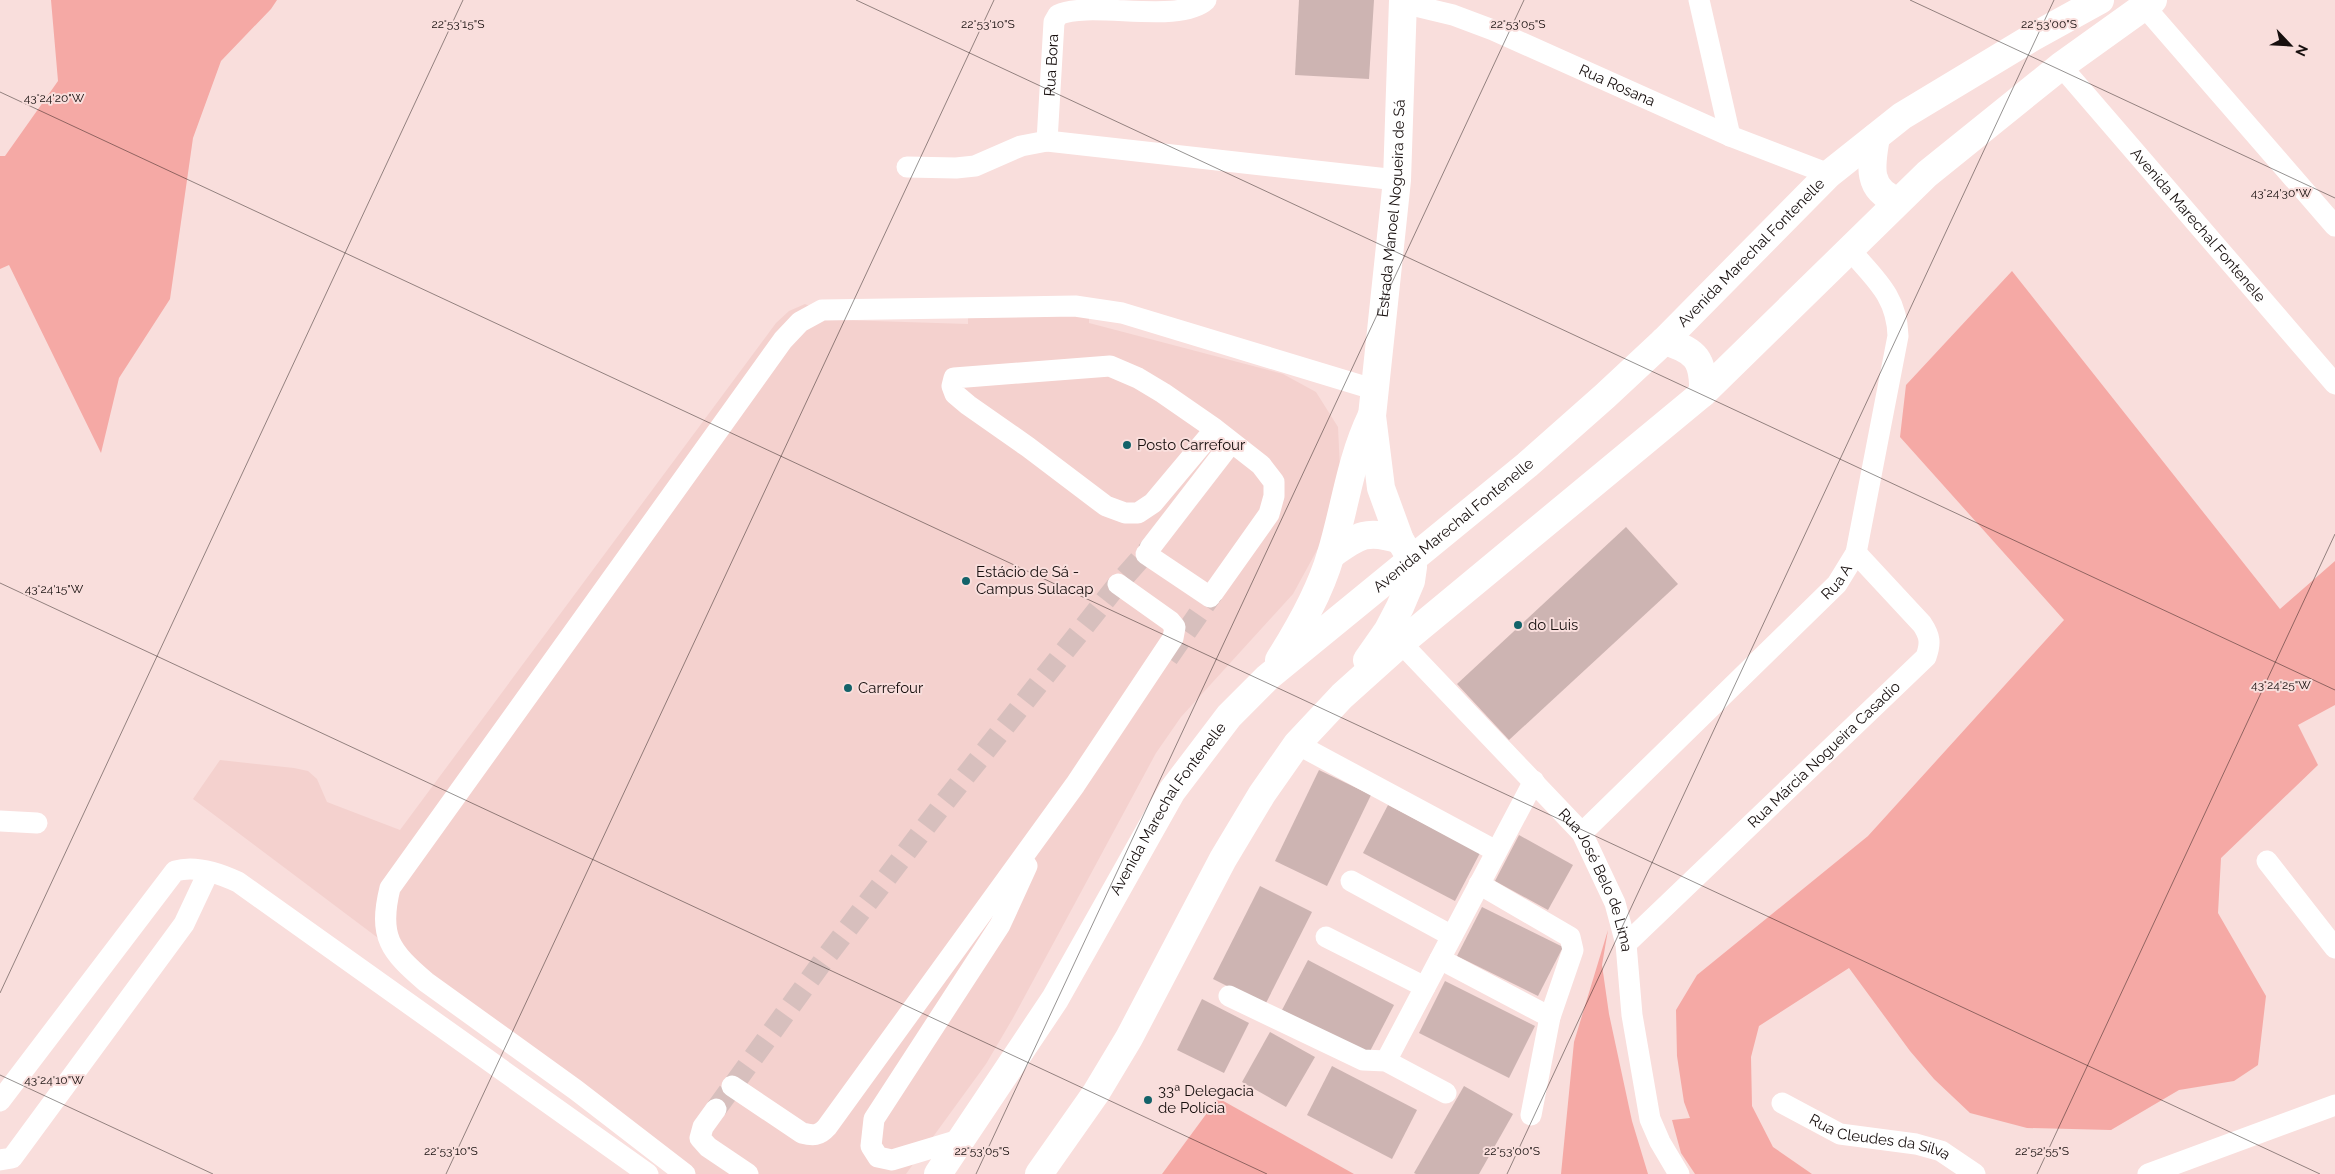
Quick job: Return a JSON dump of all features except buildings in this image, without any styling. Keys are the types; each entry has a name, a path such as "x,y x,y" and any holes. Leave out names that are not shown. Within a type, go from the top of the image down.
{"main road":[{"name":"Avenida Marechal Fontenelle","path":"938,1174 1055,999 1172,791 1229,716 1268,677 1406,550 1527,465 1664,341 1829,174 1902,116 2100,0"},
{"name":"Estrada Manoel Nogueira de Sá","path":"1403,1 1397,180 1374,403 1381,488 1406,550"},
{"path":"1039,1174 1101,1085 1171,961 1223,859 1262,794 1297,744 1342,696 1401,643 1703,393 1850,251 1898,201 1968,140 2061,66 2149,3"},
{"path":"1876,137 1872,160 1873,176 1885,196 1898,201"},
{"path":"1664,341 1681,346 1694,355 1701,365 1703,393"},
{"name":"Estrada Manoel Nogueira de Sá","path":"1268,677 1316,595 1331,554 1353,463 1374,403"},
{"path":"1331,554 1352,539 1376,532 1406,550 1411,581 1400,608 1388,630 1342,696"}],"street":[{"name":"Rua Bora","path":"1048,141 1054,22 1058,15 1077,8 1141,10 1191,8 1206,0"},
{"path":"1700,0 1730,136"},
{"name":"Rua Rosana","path":"1403,1 1453,15 1493,30 1730,136 1829,174"},
{"path":"2149,3 2335,226"},
{"name":"Avenida Marechal Fontenele","path":"2061,66 2335,384"},
{"path":"907,167 956,168 975,166 1020,146 1048,141 1397,180"},
{"name":"Rua A","path":"1582,833 1837,584 1856,554 1898,336 1898,317 1885,290 1850,251"},
{"path":"685,1174 411,969 395,954 387,934 384,911 390,888 783,340 800,322 822,310 1075,306 1122,313 1374,403"},
{"path":"1215,429 1153,503 1138,513 1124,513 1106,506 1028,447 968,405 955,394 952,386 954,378 1110,366 1138,378 1215,429 1261,465 1274,482 1274,496 1268,514 1212,595 1148,551 1231,443"},
{"name":"Rua Márcia Nogueira Casadio","path":"1626,944 1926,657 1930,644 1929,634 1922,624 1856,554"},
{"path":"732,1086 802,1133 813,1136 822,1133 827,1127 1075,785 1173,638 1174,627 1170,621 1118,584"},
{"name":"Rua José Belo de Lima","path":"1401,643 1582,833 1615,903 1626,944 1632,1015 1650,1119 1660,1142 1679,1174"},
{"path":"1297,744 1496,851"},
{"path":"1386,1061 1534,782"},
{"path":"0,821 37,823"},
{"path":"962,1139 892,1160 878,1157 873,1152 871,1146 874,1119 1000,925 1023,872 1037,850"},
{"path":"2267,861 2335,948"},
{"path":"0,1101 175,871 188,867 208,873 221,874 238,882 648,1174"},
{"path":"0,1160 12,1158 184,924 208,873"},
{"path":"1351,881 1452,936"},
{"path":"1479,884 1570,937 1573,943 1573,950 1550,1017 1531,1115"},
{"path":"1326,937 1425,987"},
{"path":"1440,958 1550,1017"},
{"path":"1230,996 1363,1060 1386,1061 1446,1093"},
{"name":"Rua Cleudes da Silva","path":"1782,1103 1840,1134 1916,1144 1941,1151 1975,1174"},
{"path":"2148,1174 2335,1105"},
{"path":"716,1109 703,1127 700,1138 715,1153 748,1174"}],"shaded area":[{"path":"51,0 277,0 271,9 221,61 193,138 170,299 119,378 101,453 9,265 0,269 0,156 5,156 58,81"},
{"path":"2012,271 2280,609 2335,561 2335,705 2298,725 2318,765 2221,858 2218,913 2266,996 2258,1065 2234,1081 2179,1090 2111,1130 2027,1128 1970,1113 1934,1079 1910,1051 1849,968 1759,1026 1751,1057 1752,1106 1773,1147 1812,1174 1695,1174 1681,1153 1672,1120 1690,1118 1684,1102 1677,1056 1676,1010 1697,975 1868,836 2064,620 1900,437 1906,385"},
{"name":"Carrefour","path":"805,304 842,320 968,324 968,317 1089,316 1089,323 1283,374 1316,392 1338,427 1340,469 1328,530 1293,594 1181,717 1156,753 1013,1018 986,1064 906,1174 692,1174 193,799 220,760 294,768 308,771 317,779 327,802 400,830 776,323 789,311"},
{"path":"1608,930 1602,965 1609,1014 1632,1121 1648,1174 1561,1174 1574,1042"},
{"path":"1218,1098 1354,1174 1162,1174"}],"tunnel":[{"path":"716,1109 826,957 940,808 1118,584 1150,548"},
{"path":"1168,658 1213,593"}],"place":[{"name":"Posto Carrefour","path":"1127,445"},
{"name":"Estácio de Sá - Campus Sulacap","path":"966,581"},
{"name":"do Luis","path":"1518,625"},
{"name":"Carrefour","path":"848,688"},
{"name":"33ª Delegacia de Polícia","path":"1148,1100"}]}
